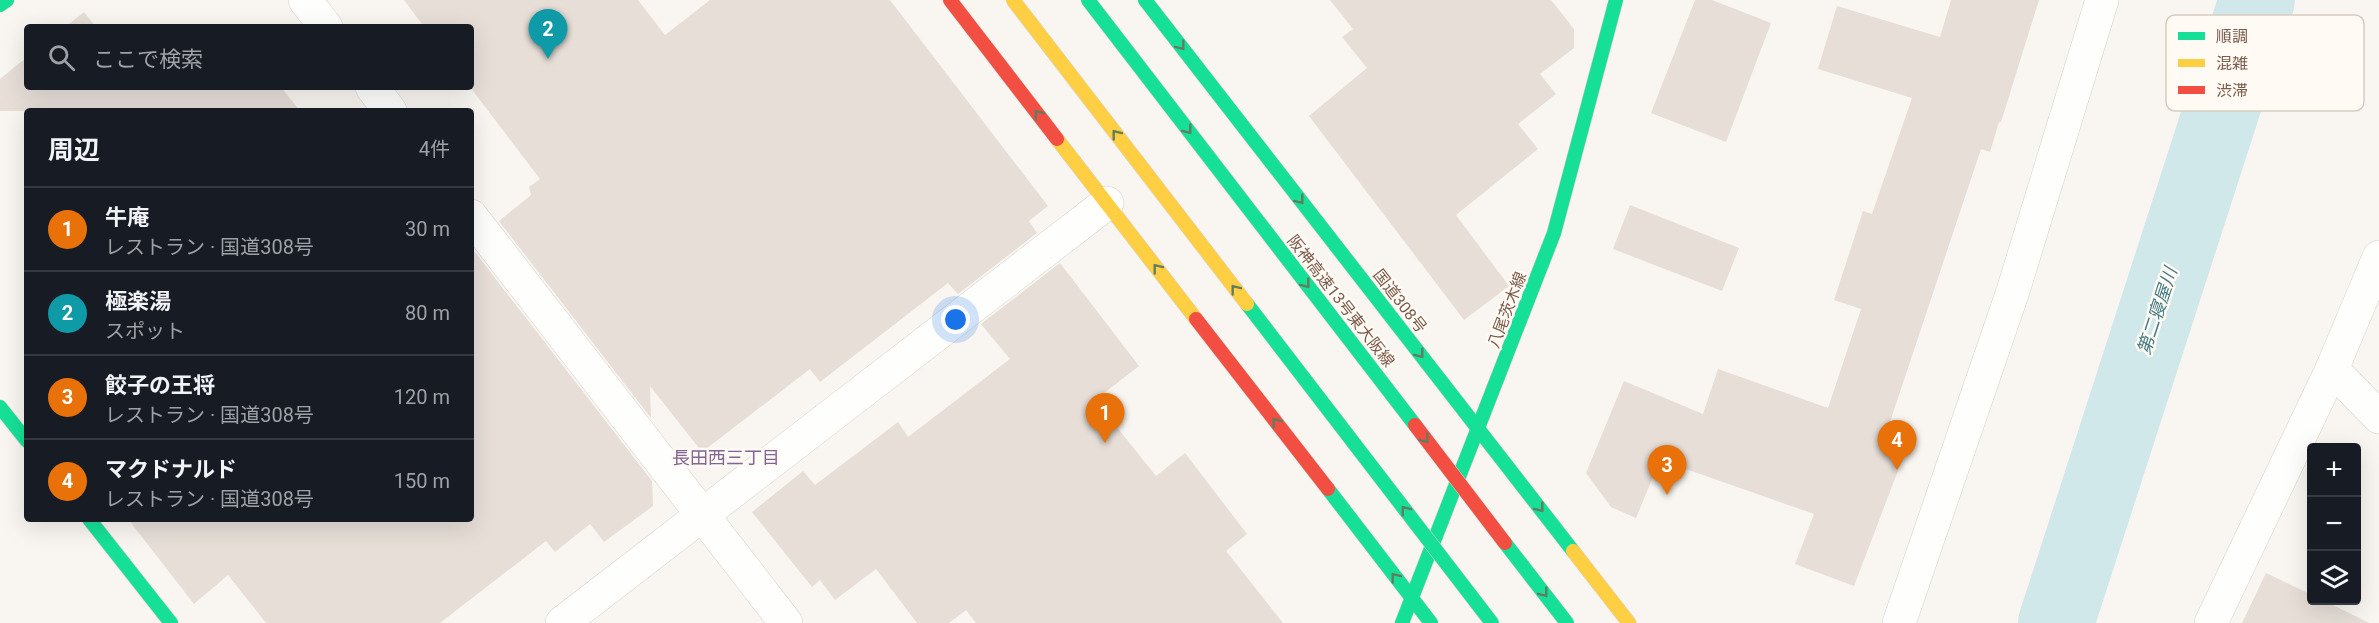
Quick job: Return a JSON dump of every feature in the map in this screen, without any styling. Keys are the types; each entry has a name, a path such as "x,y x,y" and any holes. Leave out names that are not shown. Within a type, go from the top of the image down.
{"main road":[{"path":"0,5 7,0"},
{"path":"950,0 1431,623"},
{"path":"1013,0 1492,623"},
{"name":"阪神高速13号東大阪線","path":"1088,0 1568,623"},
{"name":"国道308号","path":"1145,0 1629,623"},
{"name":"八尾茨木線","path":"1402,623 1554,233 1616,0"},
{"path":"0,407 24,437"},
{"path":"91,522 171,623"}],"street":[{"path":"305,0 324,24"},
{"path":"1899,623 2013,291 2102,0"},
{"path":"374,90 388,108"},
{"path":"562,623 1107,203"},
{"path":"474,220 786,623"},
{"path":"2211,623 2332,369 2379,257"},
{"path":"2332,369 2379,417"}],"building":[{"path":"404,0 638,0 665,35 710,0 890,0 1048,206 1029,221 1037,233 958,294 948,283 820,382 810,369 702,452 650,386 651,418 499,221 531,195 529,187 540,179 472,90 474,24 422,24"},
{"path":"1330,0 1551,0 1574,29 1574,48 1540,74 1556,94 1518,124 1538,149 1456,215 1509,286 1464,320 1309,116 1367,68 1342,37 1353,29"},
{"path":"1695,0 1712,0 1771,23 1726,142 1651,113"},
{"path":"1951,0 2039,0 1990,152 1981,149 1882,446 1904,455 1854,586 1795,564 1814,514 1660,460 1636,518 1611,507 1586,473 1624,381 1703,414 1718,369 1828,408 1861,309 1834,300 1863,211 1872,214 1912,98 1818,69 1837,6 1940,37"},
{"path":"84,12 94,24 69,24"},
{"path":"24,59 24,90 283,90 298,108 24,108 24,111 0,111 0,79"},
{"path":"1630,205 1739,248 1722,291 1613,249"},
{"path":"474,251 652,481 653,506 604,542 590,524 555,552 546,541 440,623 266,623 228,575 194,604 130,522 474,522"},
{"path":"1060,263 1139,366 1095,400 1156,476 1185,453 1247,534 1226,551 1283,623 976,623 966,610 949,623 917,623 876,569 835,600 820,580 812,587 752,512 803,471 815,485 898,422 908,437 1010,359 981,324"},
{"path":"2266,573 2307,593 2307,605 2333,605 2369,623 2242,623"}],"waterway":[{"name":"第二寝屋川","path":"2252,15 2257,0"},
{"name":"第二寝屋川","path":"2056,623 2221,111"}],"traffic: fast":[{"path":"0,5 7,0"},
{"path":"1088,0 1415,425"},
{"path":"1145,0 1573,551"},
{"path":"1402,623 1554,233 1616,0"},
{"path":"1247,304 1492,623"},
{"path":"0,407 24,437"},
{"path":"1328,489 1431,623"},
{"path":"91,522 171,623"},
{"path":"1505,543 1567,623"}],"traffic: slow":[{"path":"1013,0 1247,304"},
{"path":"1057,139 1196,319"},
{"path":"1573,551 1629,623"}],"traffic: jam":[{"path":"950,0 1057,139"},
{"path":"1196,319 1328,489"},
{"path":"1415,425 1505,543"}],"place":[{"name":"極楽湯","path":"548,59"},
{"name":"牛庵","path":"1105,443"},
{"name":"マクドナルド","path":"1897,470"},
{"name":"餃子の王将","path":"1667,495"}],"district":[{"name":"長田西三丁目","path":"726,457"}]}
